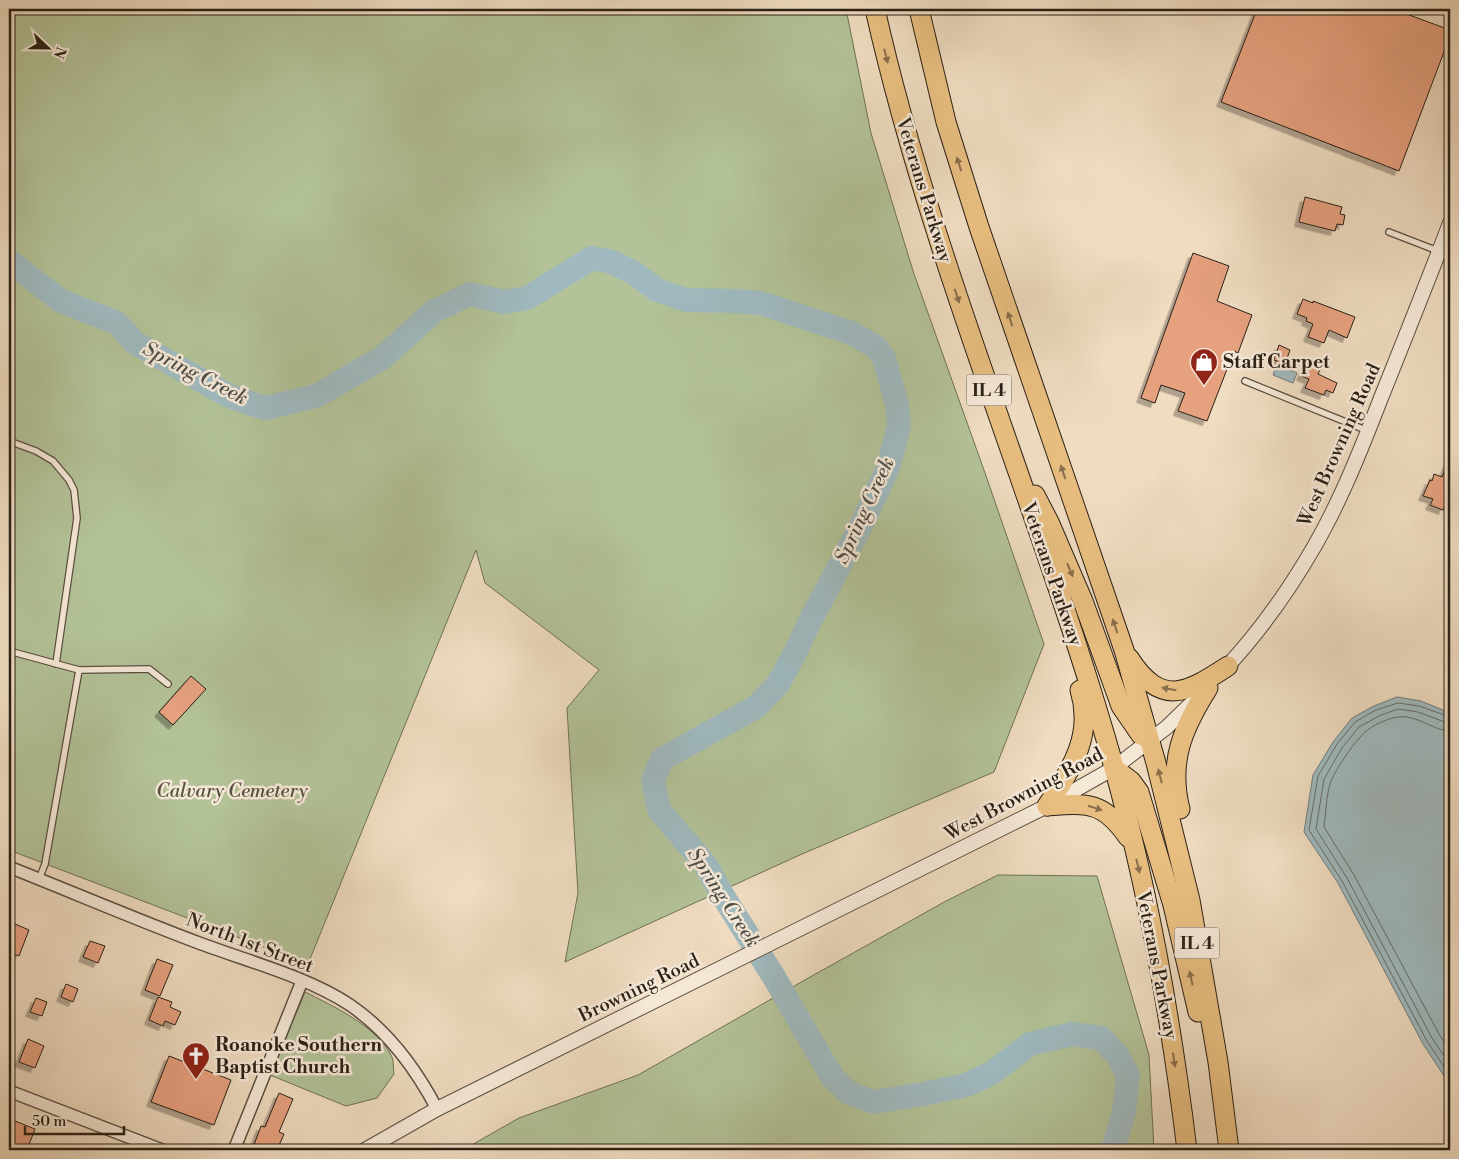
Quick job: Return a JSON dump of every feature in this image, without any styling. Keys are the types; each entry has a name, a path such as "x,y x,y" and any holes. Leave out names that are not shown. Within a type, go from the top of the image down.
{"highway":[{"name":"Veterans Parkway","path":"875,9 906,132 948,273 1081,658 1114,768 1133,844 1158,960 1170,1028 1187,1150"},
{"name":"IL 4","path":"919,9 946,122 979,227 1124,650 1150,740 1190,900 1210,1012 1229,1150"},
{"path":"1009,448 1049,522 1083,601 1121,706 1141,735 1150,740"},
{"path":"1047,806 1075,760 1083,732 1085,716 1081,694 1050,598 1052,573"},
{"path":"1124,650 1135,668 1144,677 1158,687 1167,690 1187,690 1202,683 1228,666"},
{"path":"1197,942 1203,913 1176,791 1175,778 1181,741 1192,714 1208,688"},
{"path":"1114,768 1131,781 1139,792 1173,905 1227,1127"},
{"path":"1047,806 1083,805 1102,810 1119,825 1133,844"}],"street":[{"name":"West Browning Road","path":"932,863 1047,806 1114,768 1150,740 1208,688 1257,631 1314,547 1340,498 1450,223"},
{"name":"Browning Road","path":"365,1150 437,1109 932,863"},
{"name":"North 1st Street","path":"9,867 326,992 350,1006 370,1021 408,1061 437,1109"},
{"path":"234,1150 302,981"},
{"path":"9,1091 162,1150"}],"lane":[{"path":"1389,232 1439,252"},
{"path":"1245,381 1368,431"},
{"path":"9,440 36,451 52,461 70,480 74,490 77,518 56,664"},
{"path":"9,650 79,670 149,669 168,684"},
{"path":"39,879 45,864 79,670"}],"green space":[{"name":"Calvary Cemetery","path":"9,9 846,9 871,133 913,271 1044,644 994,772 802,854 565,962 578,893 567,708 599,670 485,583 476,550 308,964 9,850"},
{"path":"998,875 1097,876 1149,1055 1154,1150 463,1150 519,1118 638,1075 946,901"},
{"path":"305,992 365,1026 384,1045 392,1057 394,1074 377,1098 346,1106 270,1075"}],"water":[{"path":"1277,365 1297,373 1293,383 1273,375"},
{"path":"1397,697 1421,701 1450,713 1450,1085 1423,1044 1338,883 1304,832 1313,775 1333,742 1352,718 1374,706"}],"building":[{"path":"1257,9 1393,9 1450,30 1450,36 1399,171 1221,102"},
{"path":"1305,197 1342,207 1340,214 1345,215 1343,225 1337,224 1335,231 1299,222"},
{"path":"1193,253 1229,266 1217,301 1252,315 1238,353 1234,351 1207,421 1178,411 1185,393 1161,385 1155,403 1141,398"},
{"path":"1303,299 1355,317 1347,338 1329,330 1324,343 1308,337 1313,324 1306,321 1307,318 1297,314"},
{"path":"1279,345 1290,350 1285,364 1274,360"},
{"path":"1307,363 1321,368 1318,374 1337,383 1333,393 1326,390 1324,395 1305,388 1309,379 1301,376"},
{"path":"1450,458 1450,507 1445,505 1443,510 1430,505 1433,499 1423,496 1434,474 1442,477"},
{"path":"191,676 206,689 173,725 159,712"},
{"path":"15,924 29,930 19,956 9,952 9,935"},
{"path":"90,941 105,946 98,963 83,957"},
{"path":"157,959 173,965 160,996 145,990"},
{"path":"66,984 78,989 73,1002 61,997"},
{"path":"158,997 172,1002 170,1007 181,1012 175,1025 165,1021 163,1026 149,1020"},
{"path":"36,998 47,1002 42,1016 30,1012"},
{"path":"28,1039 44,1046 35,1068 19,1062"},
{"path":"169,1056 231,1080 214,1125 151,1102"},
{"path":"279,1093 293,1099 279,1132 284,1134 277,1150 252,1150 261,1126 265,1127"},
{"path":"15,1121 35,1129 27,1150 9,1150 9,1131 11,1132"}],"waterway":[{"name":"Spring Creek","path":"9,261 61,301 117,323 135,343 229,396 265,408 316,396 382,358 434,311 470,294 504,302 527,298 592,258 612,262 634,273 657,290 686,300 760,303 852,333 876,347 884,358 897,404 899,426 888,468 861,526 778,684 756,707 662,759 653,780 659,810 705,864 833,1078 849,1093 874,1102 966,1085 992,1073 1030,1044 1072,1034 1101,1038 1117,1055 1128,1075 1124,1112 1113,1150"}],"place":[{"name":"Staff Carpet","path":"1204,386"},
{"name":"Roanoke Southern Baptist Church","path":"196,1080"}]}
